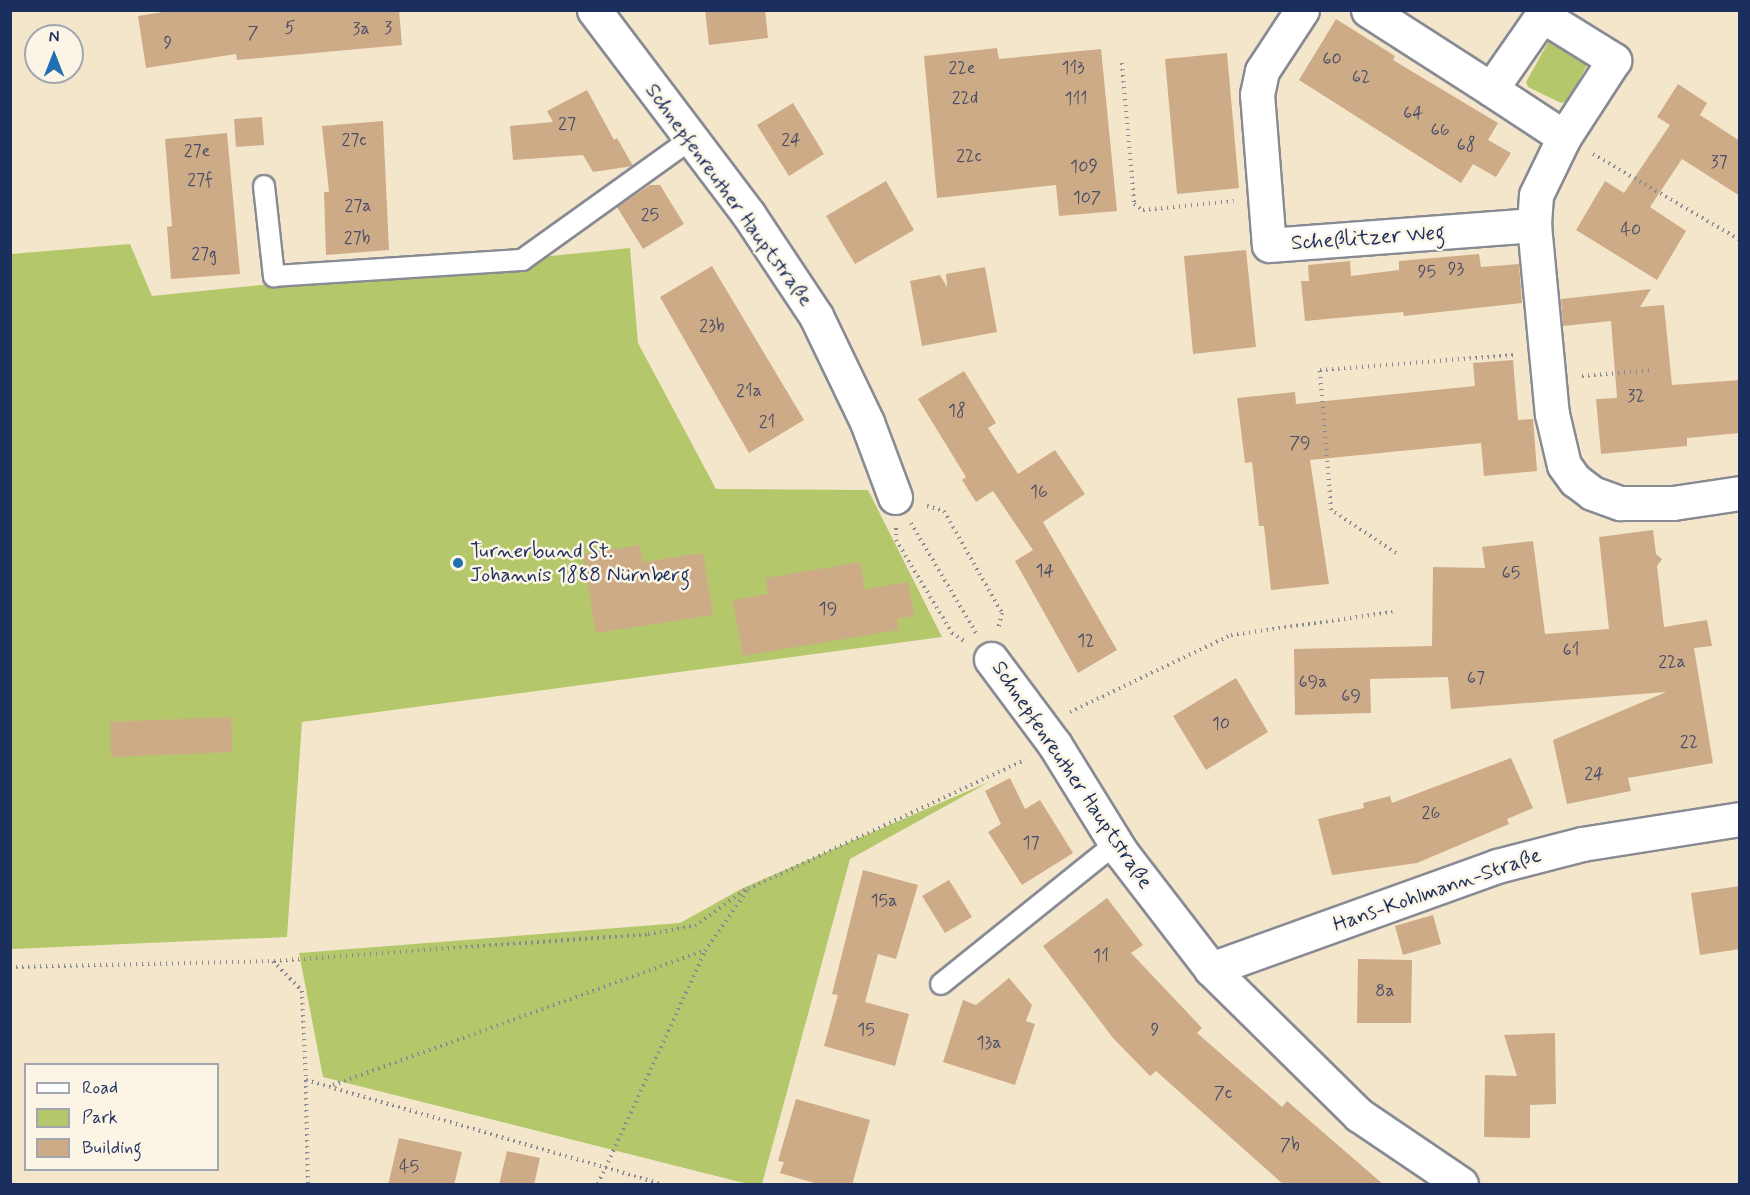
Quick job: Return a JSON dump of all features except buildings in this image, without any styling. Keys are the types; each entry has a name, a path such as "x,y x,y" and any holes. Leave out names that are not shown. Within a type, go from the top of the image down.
{"street":[{"name":"Schnepfenreuther Hauptstraße","path":"594,10 749,214 816,316 867,422 895,497"},
{"name":"Scheßlitzer Weg","path":"1302,10 1262,71 1257,94 1269,245 1534,225"},
{"path":"1368,10 1564,137"},
{"path":"1484,84 1545,13 1614,60 1564,137 1542,179 1534,225 1556,439 1564,465 1575,480 1592,493 1620,503 1673,503 1740,493"},
{"name":"Schnepfenreuther Hauptstraße","path":"991,659 1049,735 1115,844 1211,969 1359,1115 1461,1185"},
{"name":"Hans-Kohlmann-Straße","path":"1211,969 1497,866 1582,844 1740,819"}],"lane":[{"path":"264,186 274,276 522,260 691,139"},
{"path":"941,984 1115,844"}],"path":[{"path":"1122,63 1134,204 1143,210 1264,198"},
{"path":"1564,137 1740,240"},
{"path":"1396,553 1331,510 1320,370 1547,366 1654,370"},
{"path":"895,497 896,540 952,633 991,659"},
{"path":"895,497 991,659"},
{"name":"Schnepfenreuther Hauptstraße","path":"895,497 944,511 1002,613 991,659"},
{"path":"10,967 273,961 648,934 695,926 748,889 1049,735 1231,636 1392,612"},
{"path":"598,1185 604,1167 705,951 748,889"},
{"path":"332,1085 705,951"},
{"path":"273,961 302,991 308,1185"},
{"path":"306,1080 332,1085 661,1185"}],"green space":[{"path":"1550,39 1587,58 1587,65 1568,101 1561,103 1528,87 1526,82"},
{"name":"Turnerbund St. Johannis 1888 Nürnberg","path":"130,244 152,296 630,248 638,343 716,489 868,490 942,637 302,722 287,937 11,949 11,254"},
{"path":"989,782 850,859 762,1184 748,1184 323,1077 299,953 680,923 743,888"}],"place":[{"name":"Turnerbund St. Johannis 1888 Nürnberg","path":"458,563"}]}
